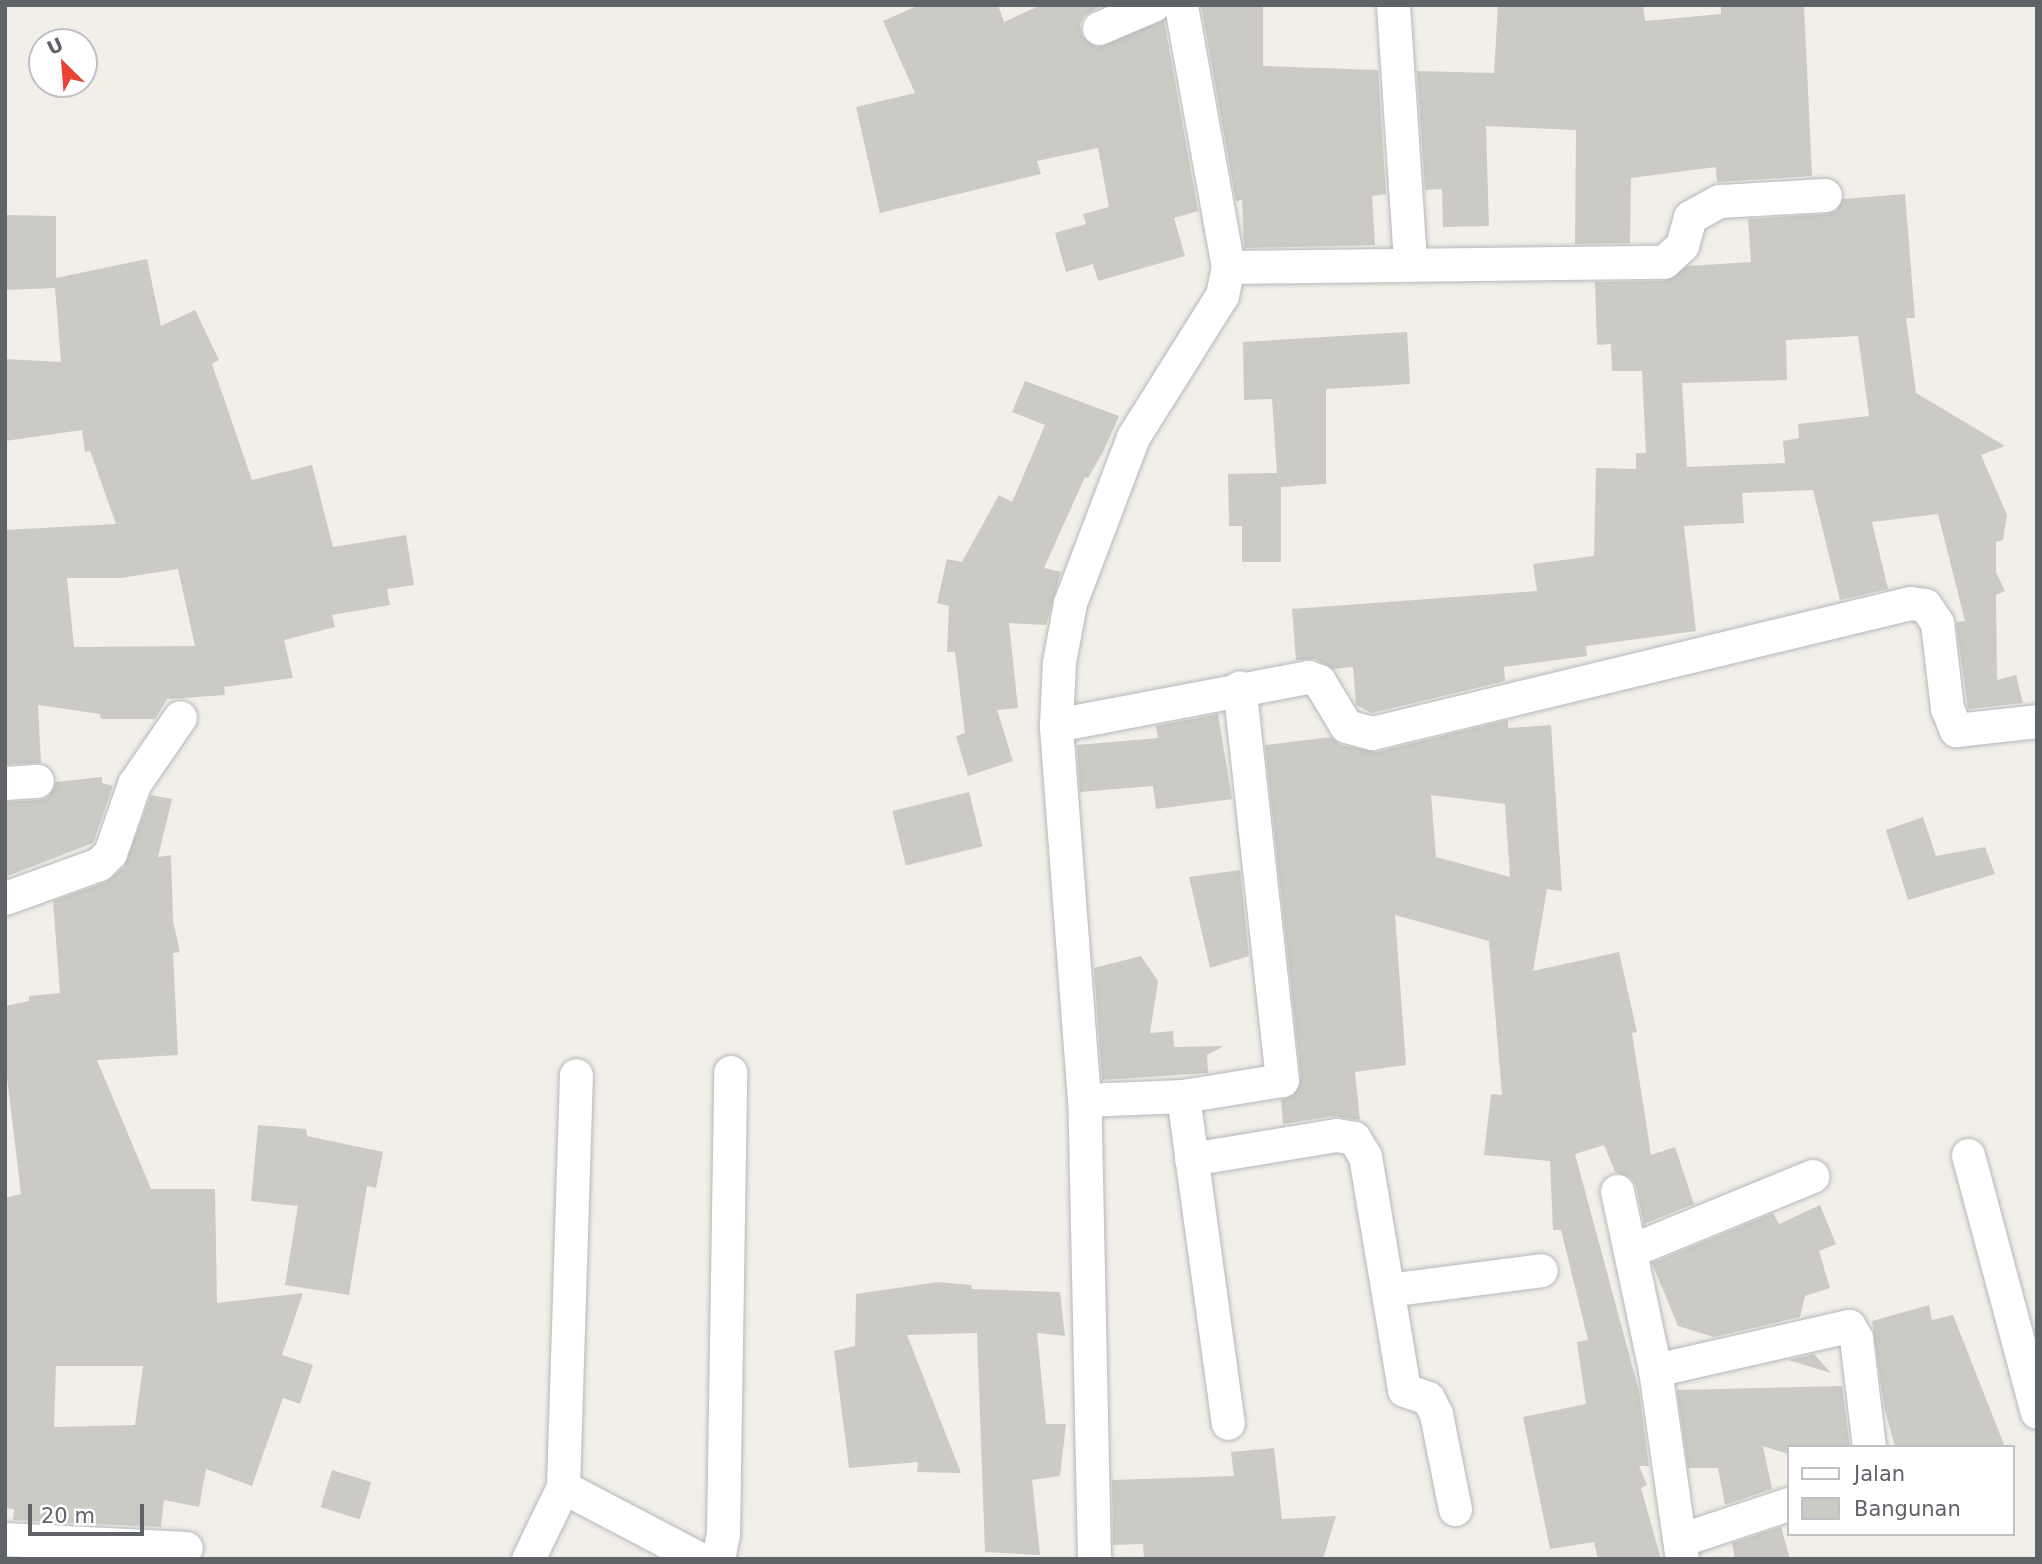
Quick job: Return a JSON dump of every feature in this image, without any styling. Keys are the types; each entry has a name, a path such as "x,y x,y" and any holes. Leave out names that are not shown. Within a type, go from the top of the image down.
{"street":[{"path":"1099,28 1153,5"},
{"path":"1094,1559 1084,1100 1056,725 1059,662 1070,603 1133,437 1156,394 1218,304 1228,267 1181,5"},
{"path":"1393,5 1410,261"},
{"path":"1228,267 1410,261 1489,267 1664,262 1682,245 1690,217 1719,201 1825,195"},
{"path":"1056,725 1239,687 1308,677 1319,681 1346,726 1372,733 1910,603 1925,605 1937,623 1947,708 1956,730 2037,721"},
{"path":"1084,1100 1182,1096 1282,1080 1239,687"},
{"path":"5,898 99,864 110,853 134,784 180,717"},
{"path":"712,1559 719,1554 723,1534 730,1072"},
{"path":"528,1559 563,1488 576,1075"},
{"path":"1182,1096 1228,1423"},
{"path":"1191,1159 1336,1135 1354,1138 1365,1156 1404,1390 1428,1398 1436,1414 1455,1509"},
{"path":"1968,1156 2026,1330 2037,1412"},
{"path":"1632,1250 1812,1176"},
{"path":"1617,1191 1656,1370 1681,1549 1786,1505"},
{"path":"1388,1290 1541,1270"},
{"path":"1656,1370 1849,1326 1856,1338 1869,1445"},
{"path":"563,1488 700,1559"},
{"path":"5,1539 187,1548"}],"building":[{"path":"919,5 998,5 1004,22 1041,5 1103,5 1084,16 1080,25 1082,36 1097,47 1164,20 1198,211 1174,218 1185,256 1098,281 1093,264 1066,272 1055,233 1086,224 1083,214 1109,207 1098,148 1037,161 1041,174 880,213 856,107 915,93 883,21"},
{"path":"1201,5 1263,5 1263,66 1378,70 1386,194 1372,196 1375,245 1244,248 1242,200 1236,201"},
{"path":"1498,5 1643,5 1645,21 1721,14 1721,5 1804,5 1812,176 1717,182 1716,167 1631,178 1630,243 1575,244 1576,130 1486,126 1489,226 1443,227 1442,189 1425,190 1417,71 1494,73"},
{"path":"1905,194 1915,318 1906,318 1916,393 2005,446 1981,455 2007,515 2003,540 1996,542 1996,572 2005,591 1996,595 1997,680 2016,675 2023,703 1968,709 1956,622 1965,621 1938,514 1872,522 1888,589 1840,600 1813,490 1742,493 1744,523 1684,526 1696,631 1586,646 1587,656 1504,667 1505,681 1372,713 1356,705 1353,667 1333,669 1315,659 1296,660 1292,609 1537,591 1533,564 1594,556 1596,468 1636,469 1636,453 1646,453 1642,371 1612,371 1611,344 1597,345 1595,282 1664,281 1688,266 1751,262 1748,219 1826,214 1836,211 1843,199","holes":["1858,336 1869,416 1798,424 1799,438 1783,441 1785,463 1687,467 1682,383 1787,380 1786,340"]},
{"path":"5,215 56,216 56,278 147,259 161,326 195,310 219,360 212,364 252,480 312,465 333,547 406,535 414,585 387,589 390,605 332,615 335,627 284,640 293,678 224,687 225,695 167,699 155,719 101,719 100,714 38,705 41,763 5,764 5,530 116,524 90,451 85,452 82,430 5,441 5,359 61,362 55,288 5,290","holes":["178,569 195,646 74,647 67,578 121,578"]},
{"path":"1407,332 1410,384 1326,389 1326,484 1281,487 1281,562 1242,562 1242,526 1229,526 1228,474 1277,473 1272,399 1244,400 1243,342"},
{"path":"1025,381 1119,416 1103,452 1088,478 1085,477 1044,568 1061,572 1046,625 1009,623 1018,708 997,710 1013,761 968,776 956,736 965,733 955,652 947,652 949,606 937,603 947,559 962,562 999,495 1012,502 1045,425 1012,412"},
{"path":"1218,714 1232,799 1156,809 1153,786 1080,792 1077,745 1158,738 1156,726"},
{"path":"1508,720 1508,728 1551,725 1562,891 1547,889 1533,971 1619,952 1637,1032 1632,1033 1651,1155 1675,1147 1694,1204 1644,1224 1636,1186 1631,1178 1615,1172 1604,1145 1575,1154 1639,1391 1649,1466 1639,1466 1647,1485 1641,1488 1661,1559 1598,1559 1594,1542 1550,1549 1523,1417 1586,1404 1577,1342 1588,1340 1561,1230 1553,1230 1550,1161 1484,1155 1491,1094 1502,1095 1489,941 1395,915 1406,1065 1355,1072 1360,1120 1333,1116 1283,1124 1281,1100 1294,1095 1301,1078 1265,745 1331,737 1341,745 1376,752","holes":["1431,795 1505,804 1510,877 1436,857"]},
{"path":"102,777 102,783 113,786 93,843 5,877 5,802 48,797 56,782"},
{"path":"969,792 983,846 906,865 892,811"},
{"path":"151,795 172,799 158,857 171,855 173,921 180,952 173,953 178,1055 97,1060 151,1189 215,1189 217,1303 303,1293 282,1355 313,1365 300,1404 283,1398 252,1486 206,1469 199,1507 164,1500 161,1527 13,1520 14,1509 5,1508 5,1198 21,1194 5,1061 5,1006 29,1001 29,996 60,993 53,901 106,882 124,867","holes":["56,1366 143,1366 135,1425 54,1427"]},
{"path":"1923,817 1936,856 1985,847 1995,874 1908,900 1886,830"},
{"path":"1240,870 1249,956 1210,968 1189,877"},
{"path":"1141,956 1158,981 1150,1033 1173,1031 1174,1047 1224,1046 1207,1055 1208,1073 1102,1080 1094,968"},
{"path":"258,1125 306,1129 307,1136 383,1152 376,1188 367,1186 349,1295 285,1285 298,1206 251,1201"},
{"path":"1820,1205 1836,1244 1819,1251 1830,1288 1805,1296 1800,1317 1714,1337 1678,1326 1652,1263 1773,1213 1779,1224"},
{"path":"938,1282 971,1285 972,1289 1060,1292 1065,1336 1037,1333 1046,1424 1066,1424 1060,1476 1032,1480 1040,1555 985,1552 977,1333 907,1335 961,1473 917,1472 918,1462 849,1468 834,1351 855,1346 856,1294"},
{"path":"1929,1305 1932,1320 1953,1315 2004,1445 1894,1445 1884,1406 1872,1321"},
{"path":"1814,1354 1831,1373 1788,1360"},
{"path":"1842,1386 1850,1445 1786,1445 1786,1453 1763,1446 1772,1489 1725,1505 1718,1468 1688,1468 1677,1390"},
{"path":"1274,1448 1282,1519 1336,1516 1323,1559 1144,1559 1143,1544 1113,1545 1112,1480 1234,1476 1231,1452"},
{"path":"332,1470 371,1482 360,1519 321,1507"},
{"path":"1781,1527 1790,1559 1735,1559 1732,1543"}]}
